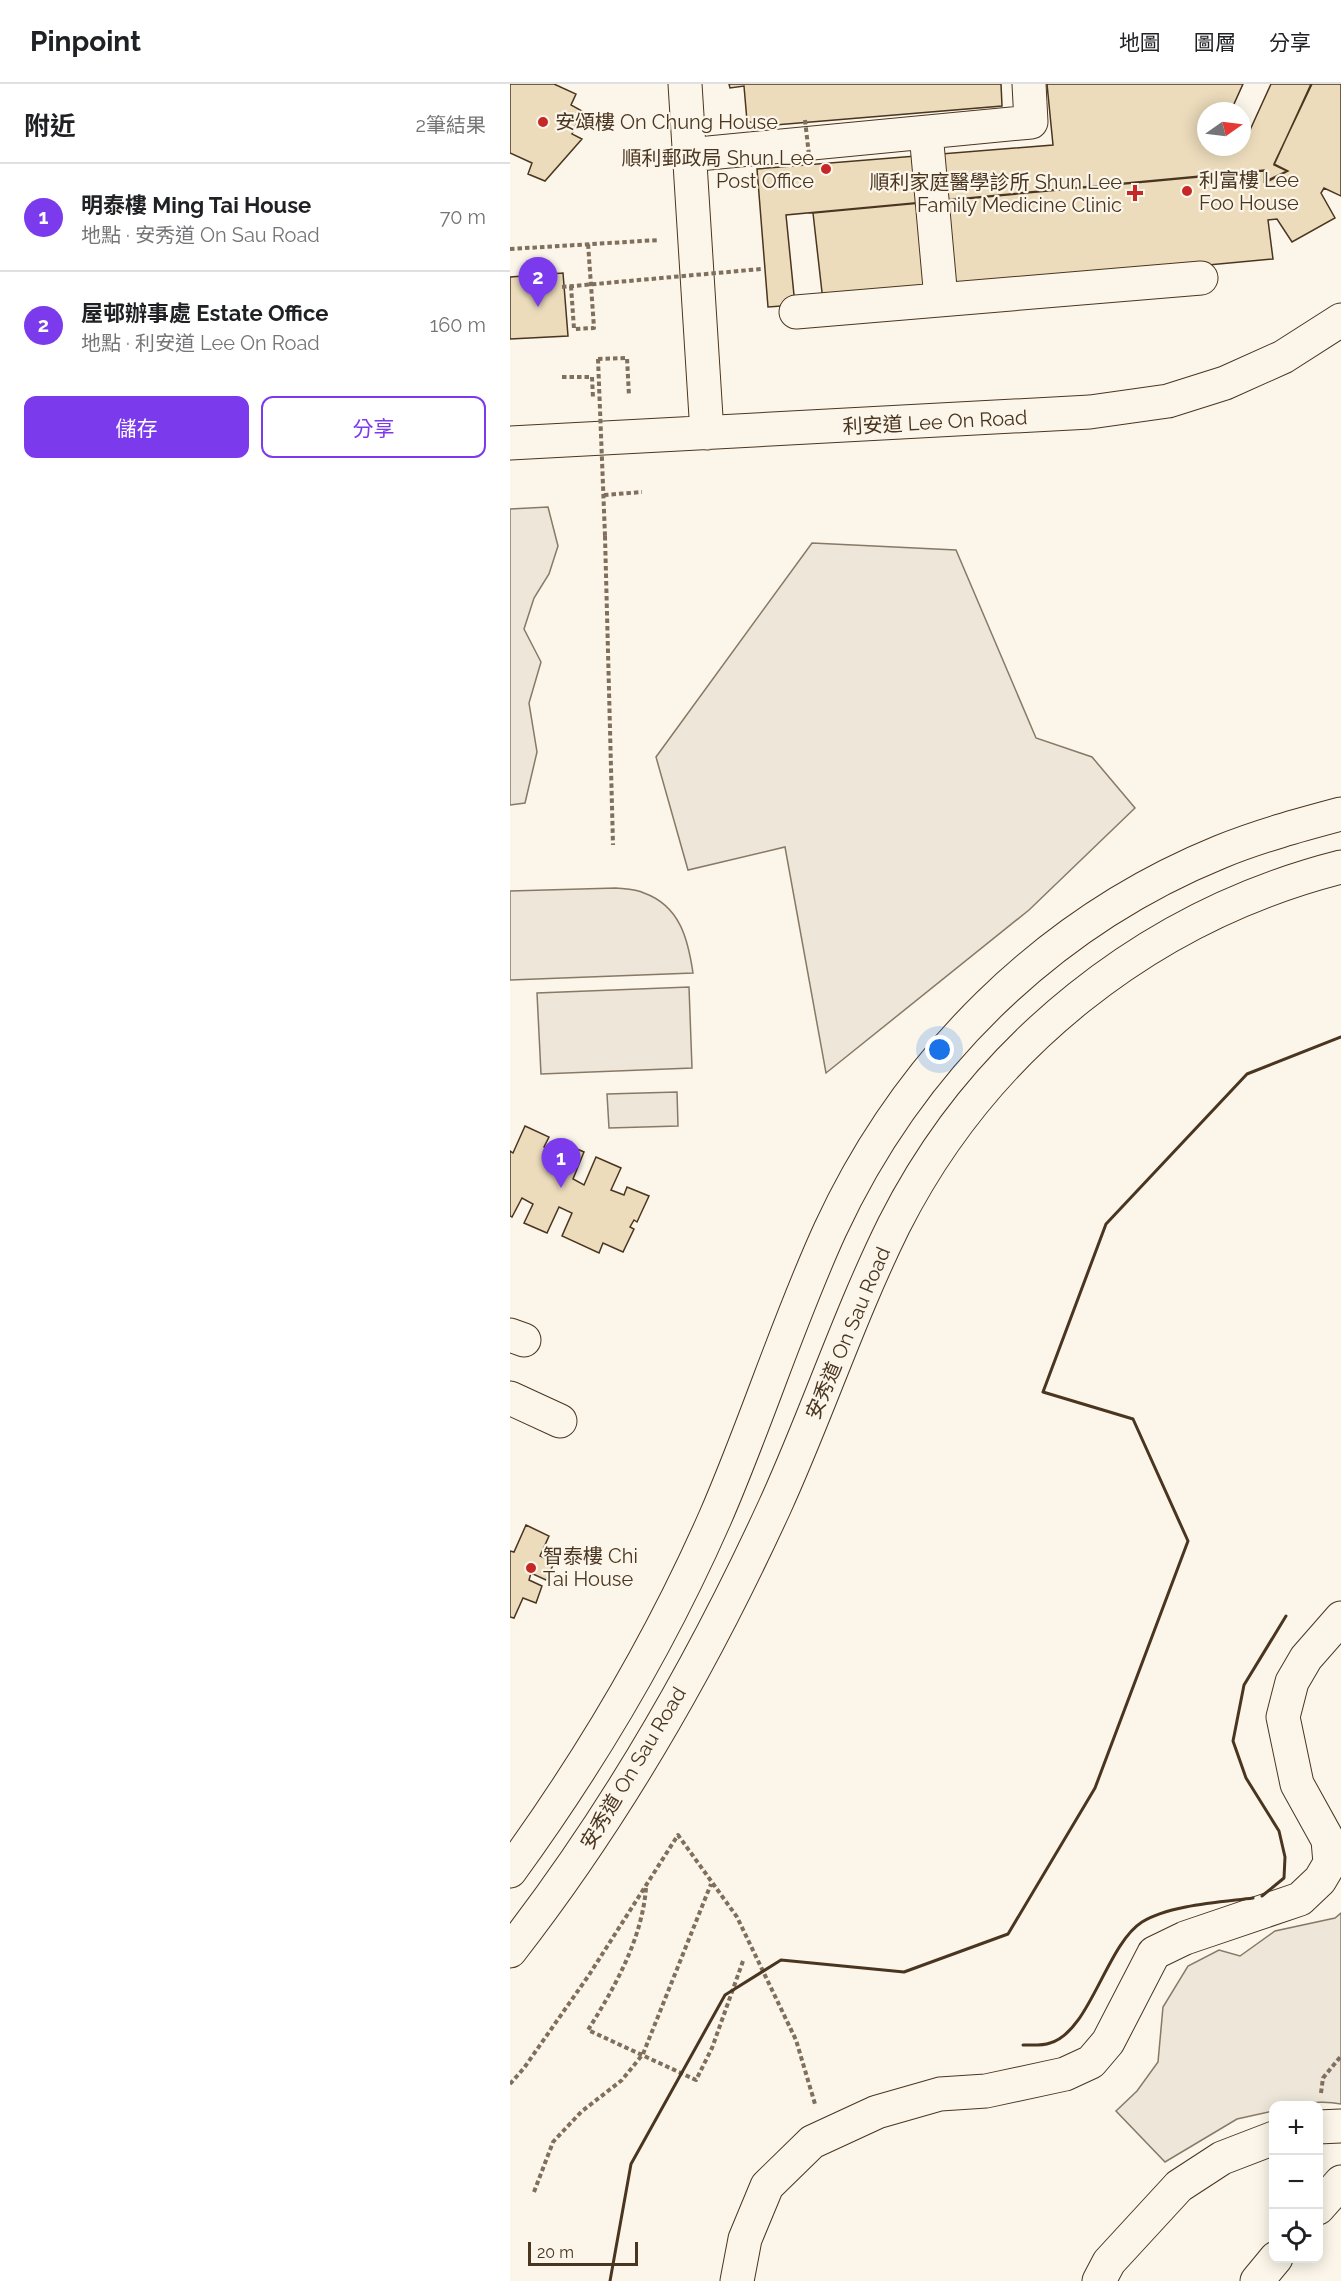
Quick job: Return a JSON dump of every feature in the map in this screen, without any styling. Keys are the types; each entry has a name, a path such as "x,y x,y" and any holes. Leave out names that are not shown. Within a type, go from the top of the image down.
{"main road":[{"path":"685,84 707,433"},
{"path":"688,155 867,128 926,133 1031,122 1029,84"},
{"path":"926,133 941,299"},
{"path":"796,312 1201,278"},
{"name":"利安道 Lee On Road","path":"510,443 1089,412 1168,401 1225,383 1283,357 1341,320"},
{"path":"510,1871 550,1816 596,1743 671,1610 736,1468 830,1231 871,1154 923,1077 957,1036 1013,980 1076,931 1125,899 1220,852 1272,833 1341,814"},
{"name":"安秀道 On Sau Road","path":"510,1952 605,1818 694,1669 776,1504 890,1233 923,1172 955,1124 1024,1045 1074,1001 1133,957 1196,921 1260,892 1341,867"},
{"path":"510,1398 560,1421"},
{"path":"737,2281 745,2239 767,2186 812,2142 876,2112 940,2094 997,2089 1065,2074 1091,2062 1108,2042 1154,1953 1185,1938 1300,1899 1320,1880 1330,1863 1328,1839 1297,1784 1282,1717 1292,1682 1306,1658 1341,1618"},
{"path":"1323,2115 1341,2126"},
{"path":"1099,2281 1109,2262 1179,2186 1222,2158 1269,2140"},
{"path":"1323,2202 1341,2182"},
{"path":"1257,2281 1273,2263"}],"path":[{"path":"805,120 810,164"},
{"path":"510,249 664,239"},
{"path":"571,286 573,329 594,328 588,243"},
{"path":"562,287 761,269"},
{"path":"613,845 604,495 598,359 627,358 629,396"},
{"path":"562,377 592,377 593,398"},
{"path":"604,495 642,492"},
{"path":"510,2084 524,2068 589,1975 678,1835 736,1917 796,2040 825,2136"},
{"path":"534,2192 553,2142 581,2112 622,2080 643,2054 711,1883"},
{"path":"646,1887 644,1912 614,1988 588,2030 696,2080 712,2048 742,1961"},
{"path":"1320,2101 1323,2078 1341,2056"}],"shaded area":[{"path":"548,507 558,546 549,574 534,598 524,629 541,662 529,703 537,752 525,803 510,805 510,509"},
{"path":"812,543 956,550 1036,738 1092,757 1135,808 1029,910 826,1073 785,847 688,870 656,757"},
{"path":"616,888 641,892 666,906 674,915 685,936 693,973 510,980 510,891"},
{"path":"689,987 692,1068 541,1074 537,993"},
{"path":"677,1092 678,1126 609,1128 607,1094"},
{"path":"1341,1913 1341,2104 1323,2101 1269,2101 1269,2112 1237,2119 1165,2162 1116,2111 1137,2091 1158,2062 1163,2007 1188,1966 1219,1950 1240,1956 1275,1931 1335,1918"}],"building":[{"name":"安頌樓 On Chung House","path":"510,84 554,84 576,94 571,105 582,111 572,134 582,139 545,181 528,174 532,163 510,153"},
{"path":"729,84 1001,84 1002,106 763,126 747,121 744,86 730,88"},
{"path":"1047,84 1243,84 1235,102 1197,102 1197,156 1251,156 1251,128 1271,84 1311,84 1274,165 1287,171 1264,182 1264,170 786,215 795,305 768,307 757,169 1053,145"},
{"name":"利富樓 Lee Foo House","path":"1312,84 1341,84 1341,196 1324,188 1321,193 1335,218 1292,242 1277,219 1268,220 1273,259 823,301 813,213 1264,171 1265,183 1288,171 1274,164"},
{"path":"563,273 568,336 510,339 510,277"},
{"path":"525,1126 549,1137 544,1147 555,1153 561,1142 584,1152 573,1179 584,1185 596,1157 621,1168 611,1190 624,1195 627,1187 649,1196 637,1222 634,1220 630,1227 634,1229 623,1252 603,1243 599,1253 562,1236 572,1213 559,1207 547,1233 524,1223 533,1204 522,1198 512,1217 510,1216 510,1151 513,1153"},
{"name":"智泰樓 Chi Tai House","path":"526,1525 549,1536 540,1556 554,1563 546,1580 531,1573 529,1580 542,1586 536,1603 523,1598 514,1618 510,1617 510,1551 514,1552"}],"wall":[{"path":"610,2281 631,2164 725,1995 781,1960 904,1972 1008,1934 1095,1788 1188,1541 1133,1419 1043,1392 1106,1224 1247,1074 1341,1037"},
{"path":"1262,1896 1284,1878 1285,1857 1279,1831 1246,1778 1233,1741 1244,1685 1286,1616"},
{"path":"1023,2045 1047,2044 1064,2036 1087,2006 1118,1949 1129,1933 1142,1922 1153,1916 1181,1908 1253,1898"}],"place":[{"name":"安頌樓 On Chung House","path":"543,122"},
{"name":"順利郵政局 Shun Lee Post Office","path":"826,169"},
{"name":"利富樓 Lee Foo House","path":"1187,191"},
{"name":"順利家庭醫學診所 Shun Lee Family Medicine Clinic","path":"1135,193"},
{"name":"屋邨辦事處 Estate Office","path":"538,307"},
{"name":"明泰樓 Ming Tai House","path":"561,1188"},
{"name":"智泰樓 Chi Tai House","path":"531,1568"}]}
